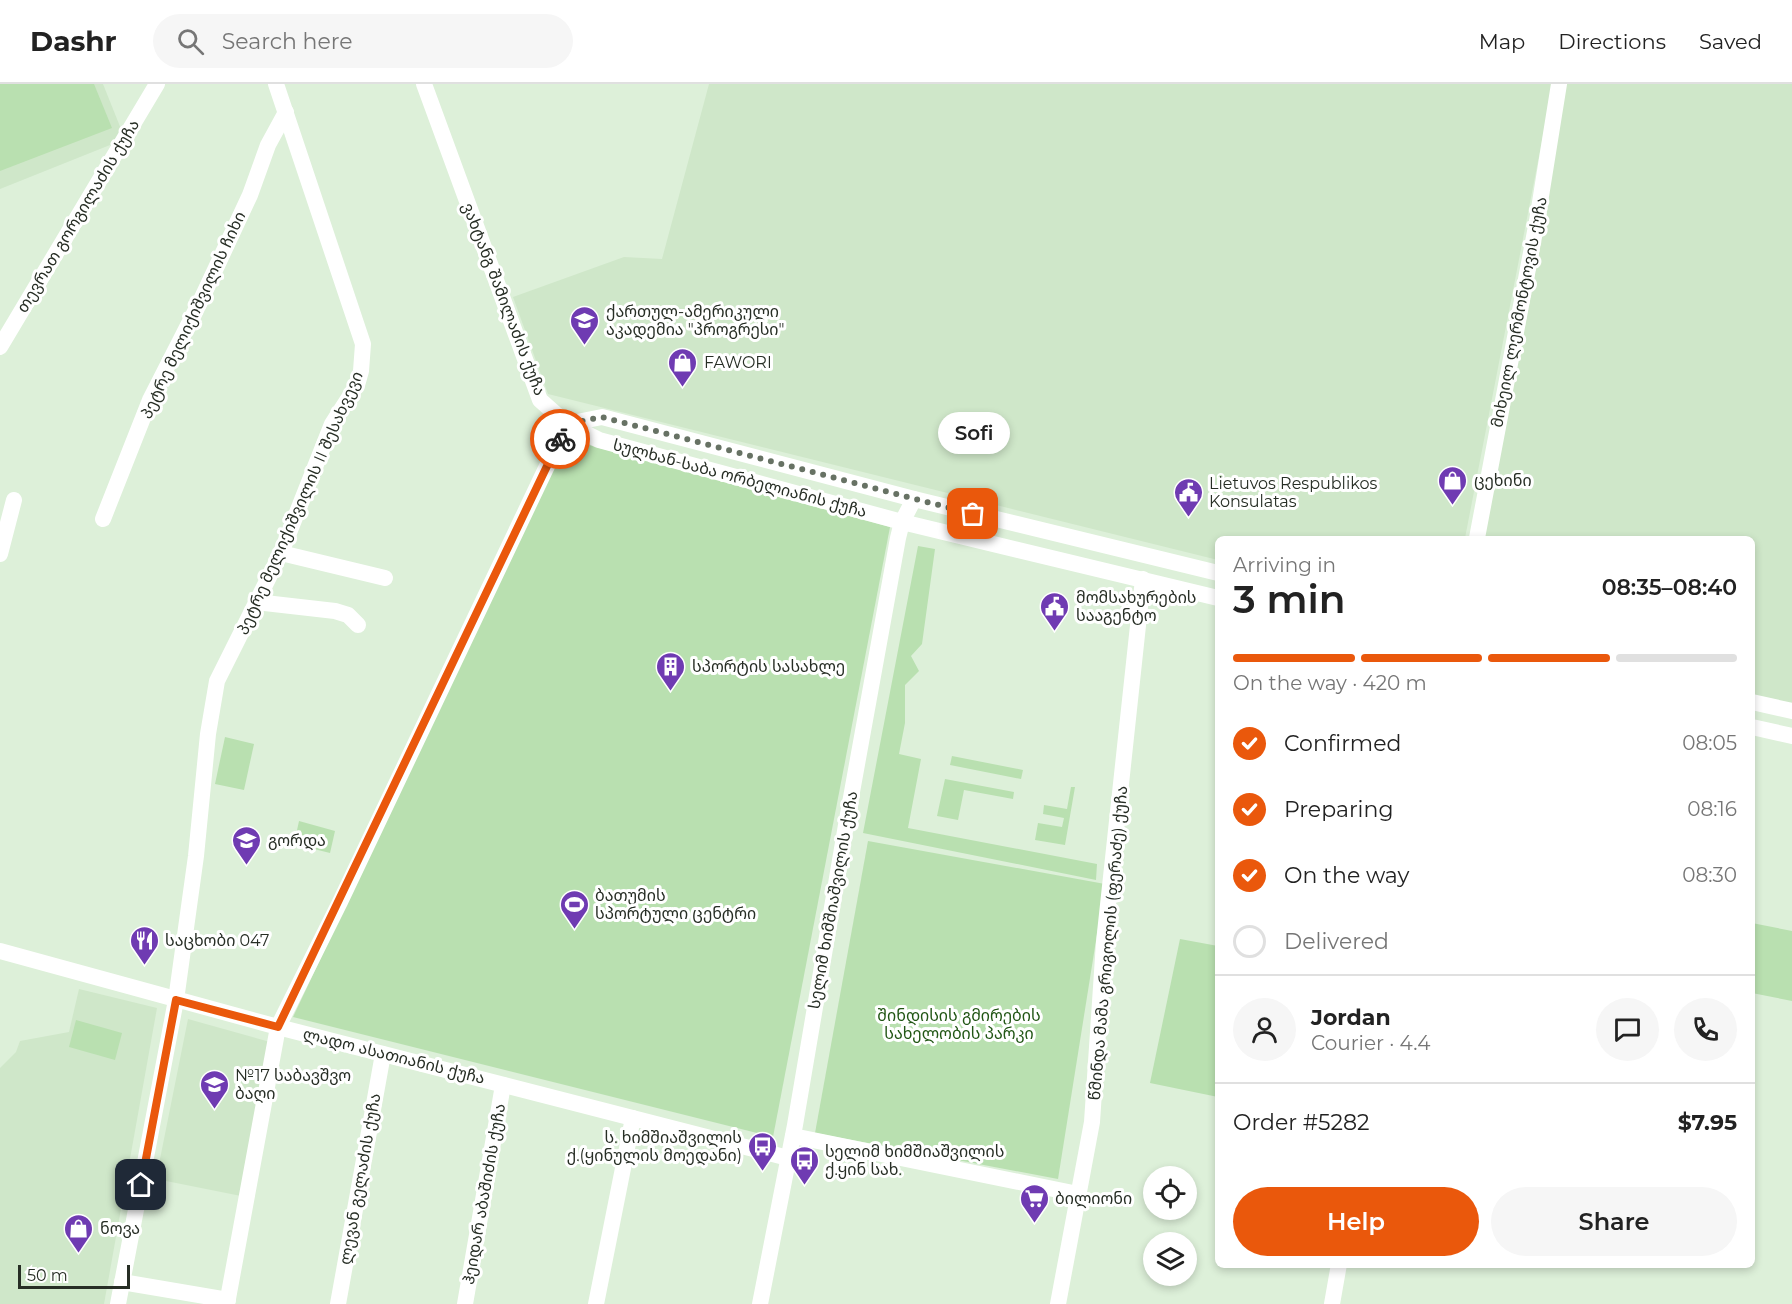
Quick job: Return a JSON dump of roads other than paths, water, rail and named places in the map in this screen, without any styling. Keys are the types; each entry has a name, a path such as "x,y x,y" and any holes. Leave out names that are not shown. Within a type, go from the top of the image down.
{"street":[{"name":"თევრათ გორგილაძის ქუჩა","path":"0,347 157,84"},
{"name":"პეტრე მელიქიშვილის II შესახვევი","path":"118,1304 176,1000 196,856 208,734 217,681 281,553 333,424 357,384 361,371 363,344 276,84"},
{"name":"ვახტანგ შამილაძის ქუჩა","path":"424,84 540,400 567,424"},
{"name":"მიხეილ ლერმონტოვის ქუჩა","path":"1477,536 1537,221 1558,84"},
{"name":"პეტრე მელიქიშვილის ჩიხი","path":"103,519 150,400 201,300 250,195 268,145 286,112"},
{"name":"სულხან-საბა ორბელიანის ქუჩა","path":"567,424 602,417 914,499 1215,572"},
{"name":"სულხან-საბა ორბელიანის ქუჩა","path":"567,424 599,440 902,522 1215,597"},
{"path":"122,1282 227,1302 278,1027 567,424"},
{"name":"სელიმ ხიმშიაშვილის ქუჩა","path":"760,1304 793,1136 847,814 902,522 914,499"},
{"path":"0,554 14,500"},
{"path":"281,553 385,578"},
{"name":"წმინდა მამა გრიგოლის (ფერაძე) ქუჩა","path":"1058,1304 1092,1122 1104,942 1143,579"},
{"path":"256,602 334,610 348,615 358,625"},
{"path":"1755,703 1792,711"},
{"path":"1755,728 1792,736"},
{"name":"ლადო ასათიანის ქუჩა","path":"0,951 278,1027 788,1158"},
{"name":"ლევან გელაძის ქუჩა","path":"338,1304 383,1054"},
{"name":"ჰეიდარ აბაშიძის ქუჩა","path":"465,1304 503,1085"},
{"path":"596,1304 633,1118"},
{"path":"793,1136 1078,1194"},
{"path":"1332,1304 1338,1268"}],"place":[{"name":"ქართულ-ამერიკული აკადემია \"პროგრესი\"","path":"585,346"},
{"name":"FAWORI","path":"683,388"},
{"name":"ცეხინი","path":"1453,506"},
{"name":"Sofi","path":"973,514"},
{"name":"Lietuvos Respublikos Konsulatas","path":"1188,518"},
{"name":"მომსახურების სააგენტო","path":"1055,632"},
{"name":"სპორტის სასახლე","path":"671,692"},
{"name":"გორდა","path":"247,866"},
{"name":"ბათუმის სპორტული ცენტრი","path":"574,930"},
{"name":"საცხობი 047","path":"144,966"},
{"name":"№17 საბავშვო ბაღი","path":"214,1110"},
{"name":"ს. ხიმშიაშვილის ქ.(ყინულის მოედანი)","path":"763,1172"},
{"name":"სელიმ ხიმშიაშვილის ქ.ყინ სახ.","path":"804,1186"},
{"name":"ბილიონი","path":"1034,1224"},
{"name":"ნოვა","path":"79,1254"}],"park label":[{"name":"შინდისის გმირების სახელობის პარკი","path":"959,1024"}]}
